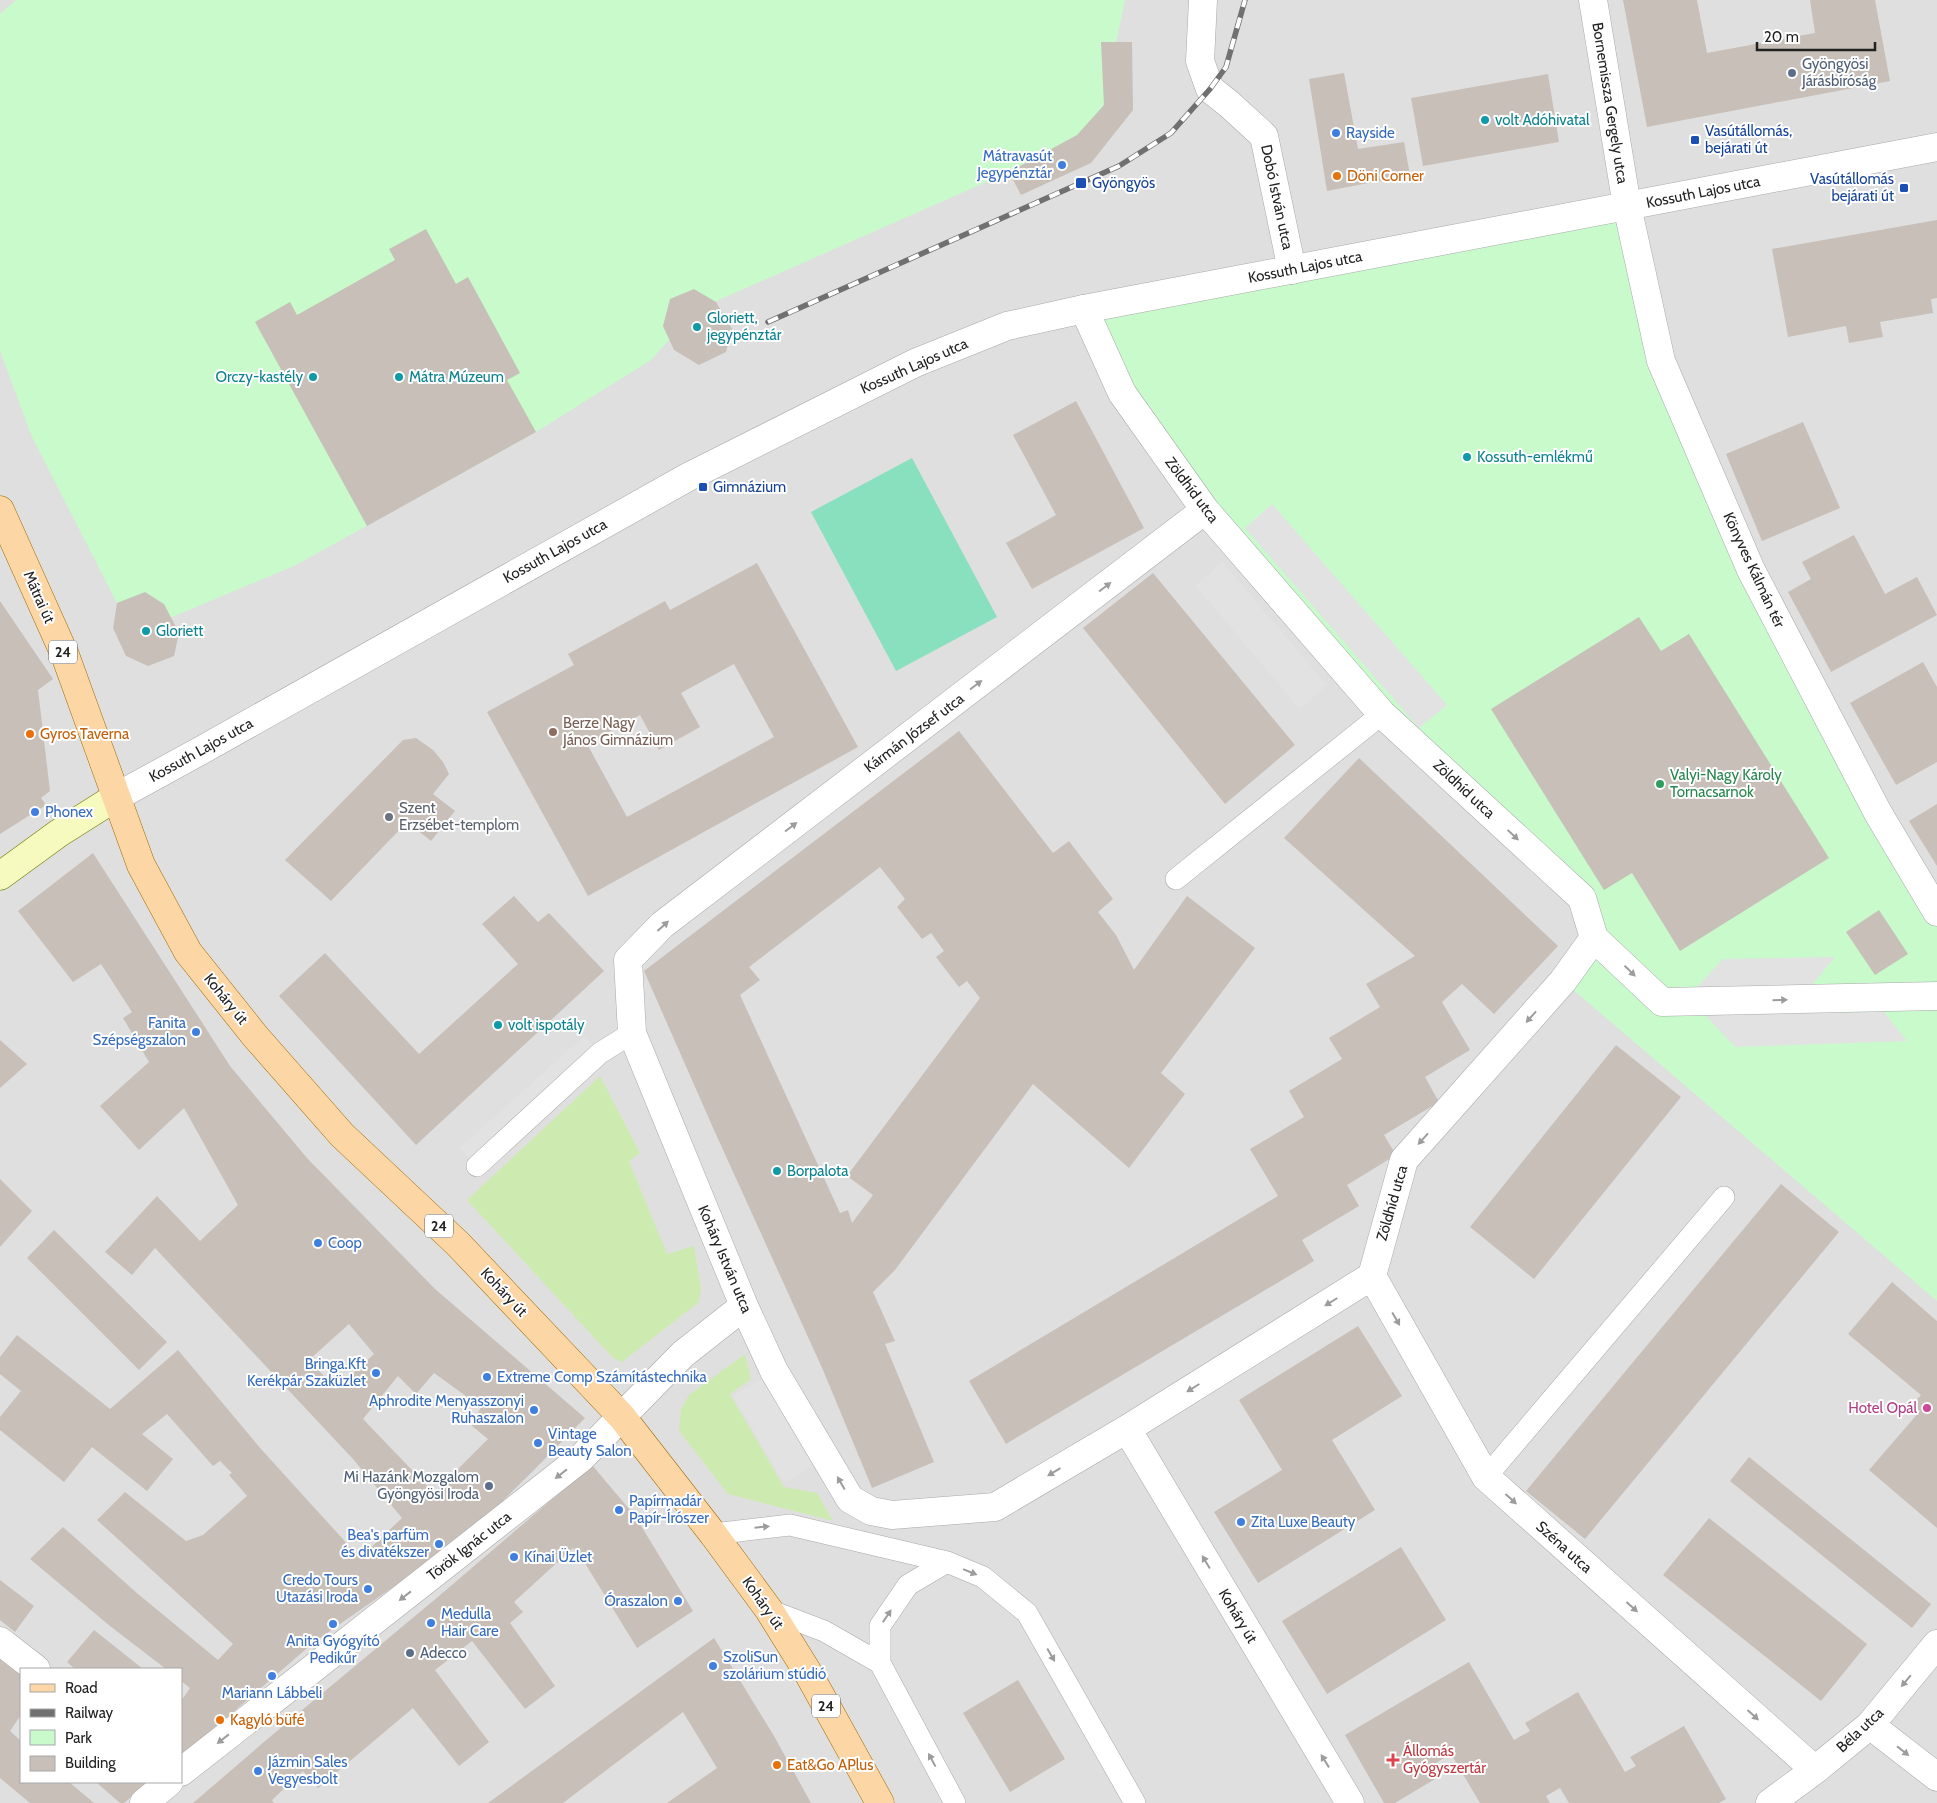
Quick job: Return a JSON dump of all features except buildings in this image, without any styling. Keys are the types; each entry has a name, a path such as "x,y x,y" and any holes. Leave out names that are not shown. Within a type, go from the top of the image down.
{"main road":[{"name":"Mátrai út","path":"0,510 64,655 116,796"},
{"name":"Kossuth Lajos utca","path":"0,876 59,833 116,796"},
{"name":"Koháry út","path":"116,796 141,865 188,952 255,1036 342,1135 458,1244 622,1417 713,1534 769,1610 807,1671 880,1803"}],"street":[{"name":"Dobó István utca","path":"1203,0 1200,61 1210,89 1230,104 1264,136 1292,270"},
{"name":"Bornemissza Gergely utca","path":"1593,0 1627,206"},
{"name":"Kossuth Lajos utca","path":"116,796 200,752 696,472 915,362 1007,326 1937,147"},
{"name":"Könyves Kálmán tér","path":"1627,206 1661,361 1751,570 1878,813 1937,912"},
{"name":"Zöldhíd utca","path":"1084,310 1122,393 1205,510 1382,714 1582,898 1594,938 1563,981 1404,1160 1372,1276"},
{"name":"Kármán József utca","path":"628,960 662,925 1205,510"},
{"path":"1594,938 1662,1002 1937,996"},
{"name":"Koháry István utca","path":"628,960 632,1033 744,1306 774,1371 850,1499 871,1511 892,1516 995,1507 1127,1429"},
{"path":"1127,1429 1372,1276"},
{"name":"Széna utca","path":"1372,1276 1486,1477 1815,1770"},
{"name":"Török Ignác utca","path":"182,1771 581,1458 683,1354 744,1306"},
{"name":"Koháry út","path":"1127,1429 1350,1803"},
{"path":"0,1641 35,1668"},
{"name":"Béla utca","path":"1770,1803 1815,1770 1870,1725 1937,1644"},
{"path":"1870,1725 1937,1776"},
{"path":"144,1803 168,1783"}],"lane":[{"path":"1176,879 1382,714"},
{"path":"477,1166 600,1053 632,1033"},
{"path":"1486,1477 1724,1197"},
{"path":"713,1534 790,1525 947,1562 983,1577 1027,1613 1135,1803"},
{"path":"947,1562 908,1585 880,1626 880,1663 955,1803"},
{"path":"769,1610 824,1632 880,1663"}],"shaded area":[{"path":"0,0 1937,0 1937,1803 0,1803"},
{"path":"1272,504 1447,705 1419,728 1245,528"},
{"path":"1222,562 1327,685 1300,709 1196,586"},
{"path":"1835,957 1810,987 1696,988 1723,959"},
{"path":"1884,1012 1907,1041 1735,1047 1704,1014"},
{"path":"584,1036 600,1053 477,1166 460,1148"},
{"path":"774,1371 826,1458 784,1483 733,1396"}],"green space":[{"path":"16,0 1125,0 1099,125 1009,172 696,310 651,360 536,432 296,565 139,631 117,603 32,437 0,351 0,14"},
{"path":"1627,206 1661,361 1937,912 1937,1301 1563,981 1594,938 1582,898 1441,768 1205,510 1084,309"},
{"path":"912,458 997,617 896,671 811,512"},
{"path":"600,1076 640,1153 629,1161 667,1254 694,1246 701,1288 699,1302 622,1362 613,1358 467,1200"},
{"path":"745,1354 751,1379 730,1394 784,1487 817,1493 833,1521 728,1494 679,1431 681,1409 689,1395"}],"railway":[{"path":"768,322 1119,166 1171,133 1210,89 1226,67 1245,0"}],"place":[{"name":"Gyöngyösi Járásbíróság","path":"1792,73"},
{"name":"volt Adóhivatal","path":"1485,120"},
{"name":"Rayside","path":"1336,133"},
{"name":"Vasútállomás, bejárati út","path":"1695,140"},
{"name":"Mátravasút Jegypénztár","path":"1062,165"},
{"name":"Döni Corner","path":"1337,176"},
{"name":"Gyöngyös","path":"1081,183"},
{"name":"Vasútállomás bejárati út","path":"1904,188"},
{"name":"Gloriett, jegypénztár","path":"697,327"},
{"name":"Orczy-kastély","path":"313,377"},
{"name":"Mátra Múzeum","path":"399,377"},
{"name":"Kossuth-emlékmű","path":"1467,457"},
{"name":"Gimnázium","path":"703,487"},
{"name":"Gloriett","path":"146,631"},
{"name":"Berze Nagy János Gimnázium","path":"553,732"},
{"name":"Gyros Taverna","path":"30,734"},
{"name":"Valyi-Nagy Károly Tornacsarnok","path":"1660,784"},
{"name":"Phonex","path":"35,812"},
{"name":"Szent Erzsébet-templom","path":"389,817"},
{"name":"volt ispotály","path":"498,1025"},
{"name":"Fanita Szépségszalon","path":"196,1032"},
{"name":"Borpalota","path":"777,1171"},
{"name":"Coop","path":"318,1243"},
{"name":"Bringa.Kft Kerékpár Szaküzlet","path":"376,1373"},
{"name":"Extreme Comp Számítástechnika","path":"487,1377"},
{"name":"Hotel Opál","path":"1927,1408"},
{"name":"Aphrodite Menyasszonyi Ruhaszalon","path":"534,1410"},
{"name":"Vintage Beauty Salon","path":"538,1443"},
{"name":"Mi Hazánk Mozgalom Gyöngyösi Iroda","path":"489,1486"},
{"name":"Papírmadár Papír-Írószer","path":"619,1510"},
{"name":"Zita Luxe Beauty","path":"1241,1522"},
{"name":"Bea's parfüm és divatékszer","path":"439,1544"},
{"name":"Kínai Üzlet","path":"514,1557"},
{"name":"Credo Tours Utazási Iroda","path":"368,1589"},
{"name":"Óraszalon","path":"678,1601"},
{"name":"Medulla Hair Care","path":"431,1623"},
{"name":"Anita Gyógyító Pedikűr","path":"333,1624"},
{"name":"Adecco","path":"410,1653"},
{"name":"SzoliSun szolárium stúdió","path":"713,1666"},
{"name":"Mariann Lábbeli","path":"272,1676"},
{"name":"Kagyló büfé","path":"220,1720"},
{"name":"Állomás Gyógyszertár","path":"1393,1760"},
{"name":"Eat&Go APlus","path":"777,1765"},
{"name":"Jázmin Sales Vegyesbolt","path":"258,1771"}]}
